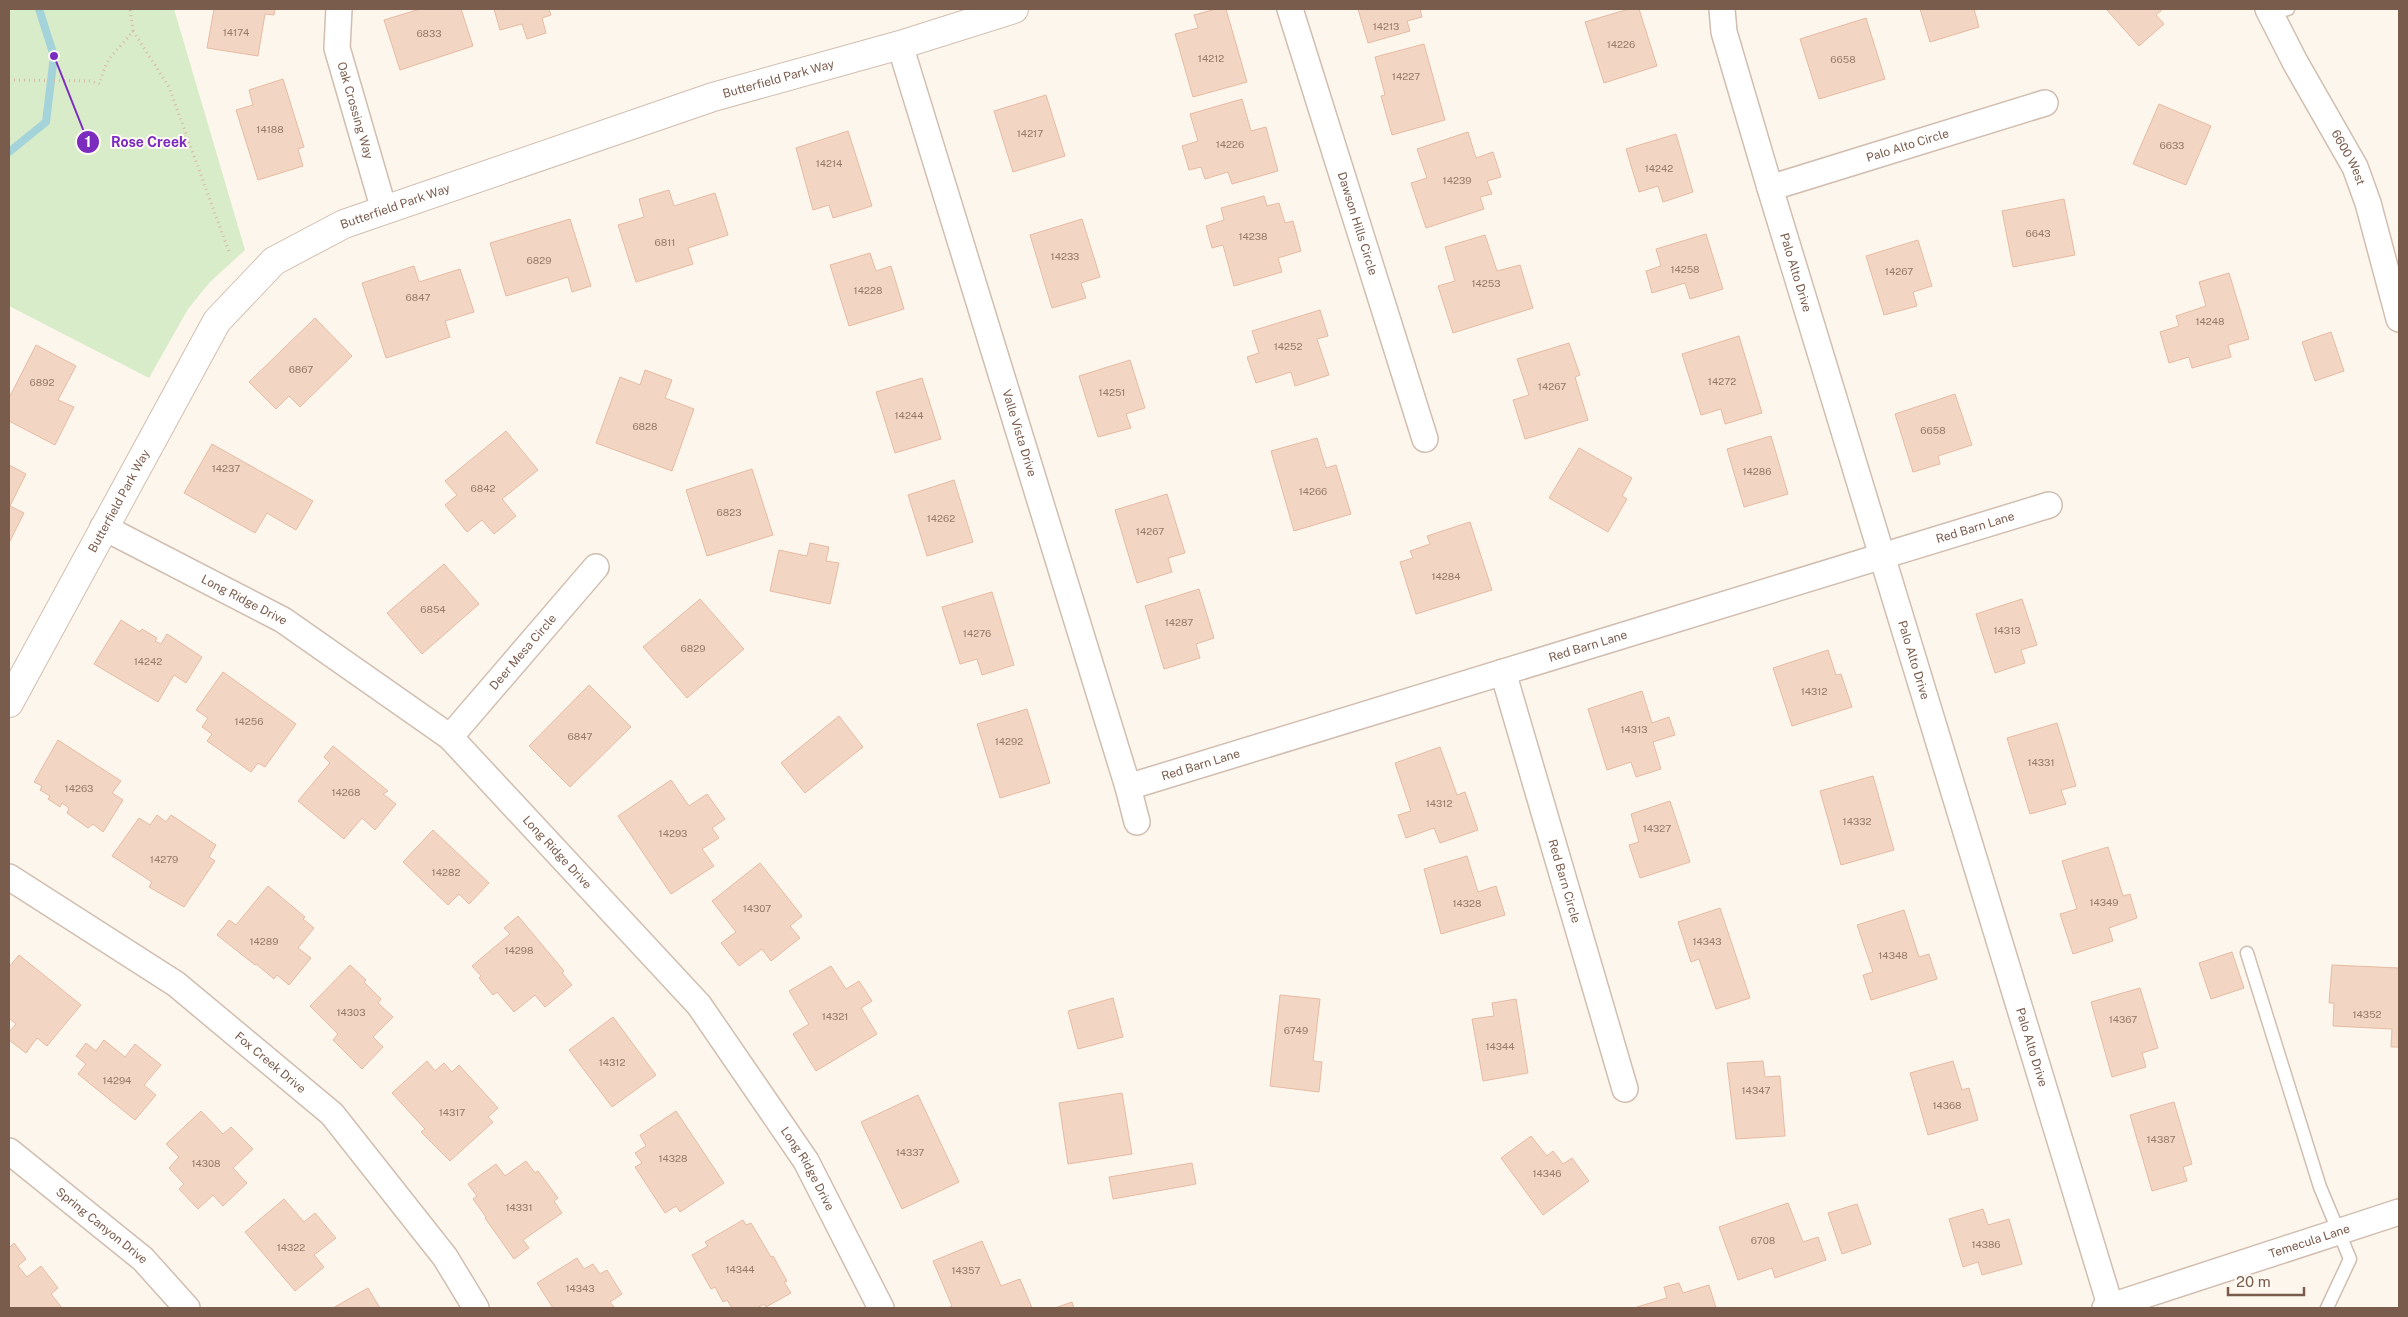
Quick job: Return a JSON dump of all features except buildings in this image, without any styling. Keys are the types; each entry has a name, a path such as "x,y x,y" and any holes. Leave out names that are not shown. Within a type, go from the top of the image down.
{"street":[{"name":"Oak Crossing Way","path":"340,9 337,48 384,210"},
{"name":"Butterfield Park Way","path":"9,703 103,527 217,321 274,261 344,224 713,97 900,45 1014,9"},
{"name":"Dawson Hills Circle","path":"1290,9 1425,439"},
{"name":"Palo Alto Drive","path":"1722,9 1724,32 1770,188 2109,1308"},
{"name":"6600 West","path":"2275,11 2355,167 2368,203 2399,319"},
{"name":"Valle Vista Drive","path":"900,45 1128,787 1137,822"},
{"name":"Palo Alto Circle","path":"1770,188 2045,103"},
{"name":"Red Barn Lane","path":"1128,787 2049,505"},
{"name":"Long Ridge Drive","path":"103,527 283,620 450,737 700,1005 806,1161 881,1308"},
{"name":"Deer Mesa Circle","path":"450,737 596,567"},
{"name":"Red Barn Circle","path":"1502,672 1625,1089"},
{"name":"Fox Creek Drive","path":"9,877 176,984 332,1114 445,1257 476,1308"},
{"name":"Spring Canyon Drive","path":"9,1151 143,1258 187,1308"},
{"name":"Temecula Lane","path":"2109,1308 2399,1212"}],"lane":[{"path":"2247,953 2320,1187 2350,1259 2327,1308"}],"path":[{"path":"130,9 133,31 169,87 230,252"},
{"path":"9,80 90,81 100,84 103,68 116,48 133,31"}],"green space":[{"path":"9,9 174,9 245,250 210,282 188,309 149,378 9,306"}],"waterway":[{"path":"9,152 46,122 54,56 39,9"}],"place":[{"name":"Rose Creek","path":"54,56"}]}
